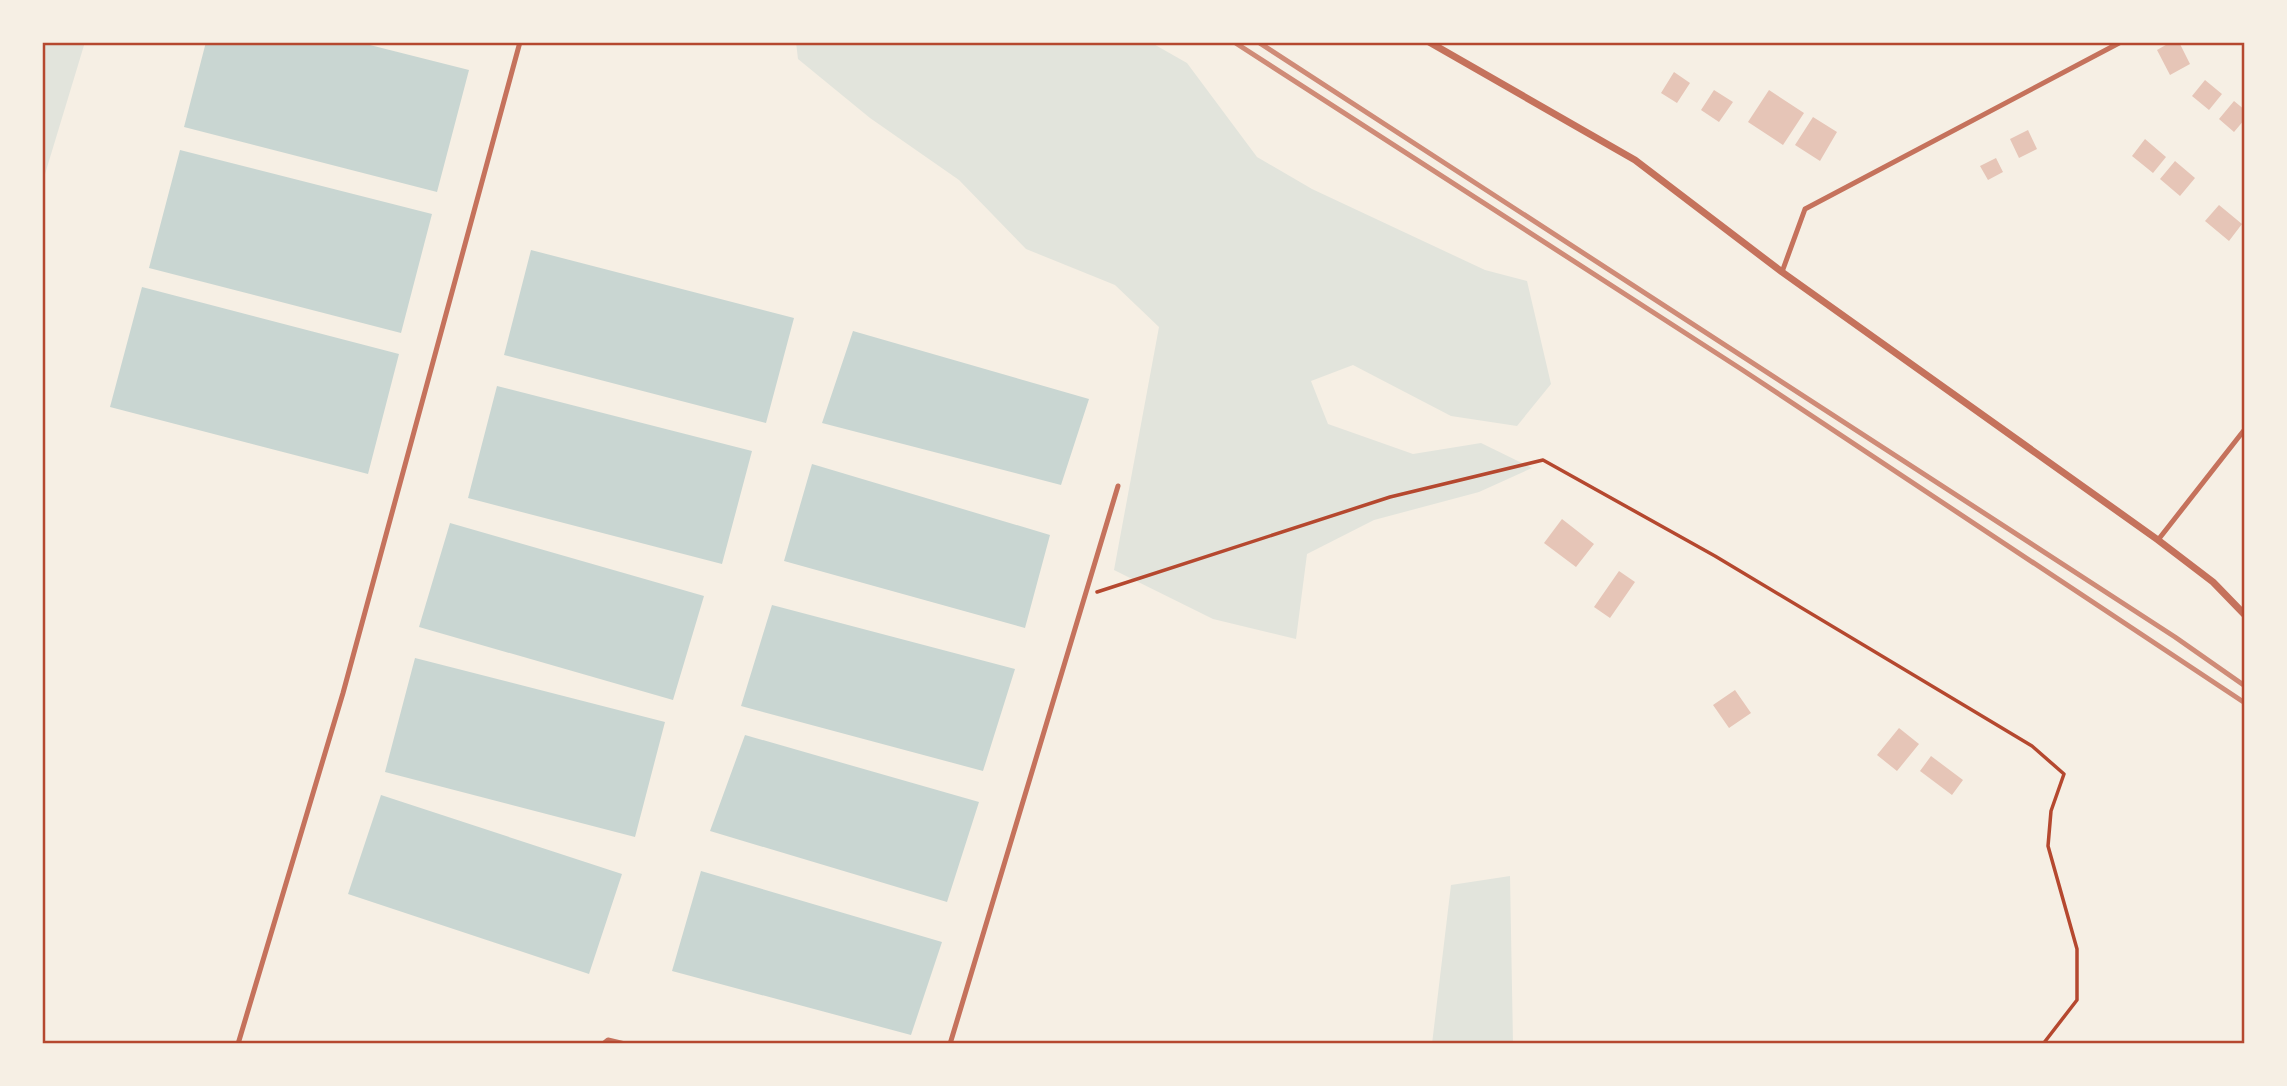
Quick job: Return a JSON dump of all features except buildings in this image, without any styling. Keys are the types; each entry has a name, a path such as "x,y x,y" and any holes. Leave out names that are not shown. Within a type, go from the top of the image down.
{"street":[{"path":"1429,42 1635,160 1782,272 2158,540 2213,582 2245,615"}],"lane":[{"path":"238,1044 343,693 381,543 520,42"},
{"path":"1782,272 1805,209 2121,42"},
{"path":"2158,540 2245,429"},
{"path":"950,1044 1118,486"},
{"path":"603,1044 608,1040 625,1044"}],"path":[{"path":"1085,596 1390,496 1543,460 1715,556 2020,739 2064,774 2051,811 2048,846 2077,949 2077,1000 2043,1044"}],"shaded area":[{"path":"42,42 85,42 42,184"},
{"path":"206,42 358,42 469,70 437,192 184,127"},
{"path":"796,42 1150,42 1187,63 1257,157 1312,189 1485,270 1527,281 1551,384 1517,426 1451,416 1353,365 1311,381 1328,424 1413,454 1481,443 1532,468 1479,492 1374,520 1307,554 1296,639 1213,619 1114,570 1159,327 1115,285 1026,249 959,180 870,118 798,59"},
{"path":"180,150 432,214 401,333 149,268"},
{"path":"531,250 794,318 766,423 504,355"},
{"path":"142,287 399,354 368,474 110,407"},
{"path":"853,331 1089,399 1061,485 822,423"},
{"path":"497,386 752,451 722,564 468,498"},
{"path":"812,464 1050,535 1025,628 784,561"},
{"path":"450,523 704,596 673,700 419,627"},
{"path":"772,605 1015,669 983,771 741,706"},
{"path":"415,658 665,722 635,837 385,772"},
{"path":"745,735 979,802 947,902 710,831"},
{"path":"381,795 622,874 589,974 348,894"},
{"path":"701,871 942,942 911,1035 672,971"},
{"path":"1510,876 1513,1044 1432,1044 1451,885"}],"railway":[{"path":"1234,42 1741,369 2245,703"},
{"path":"1258,42 2175,637 2245,686"}]}
